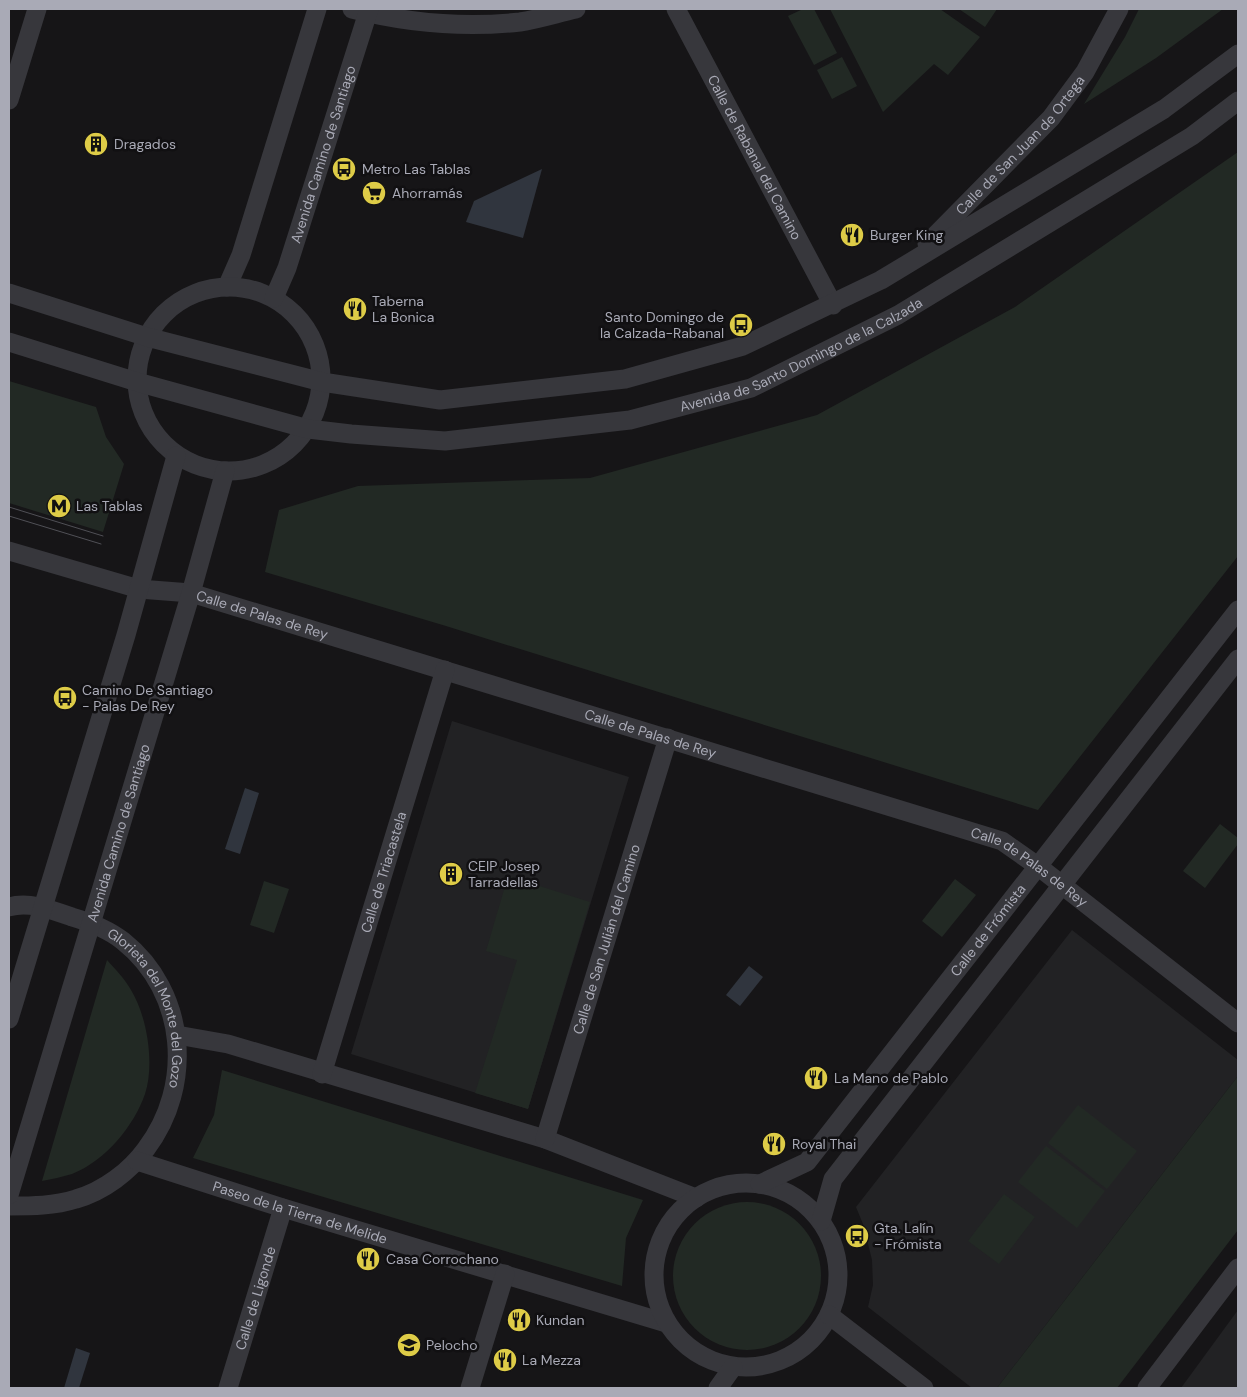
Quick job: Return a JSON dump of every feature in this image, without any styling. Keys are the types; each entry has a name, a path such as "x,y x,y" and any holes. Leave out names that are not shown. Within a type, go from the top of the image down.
{"street":[{"path":"9,100 37,9"},
{"path":"227,287 241,255 317,9"},
{"path":"363,10 410,21 464,24 521,22 576,9"},
{"name":"Calle de Rabanal del Camino","path":"676,9 833,305"},
{"name":"Calle de San Juan de Ortega","path":"902,268 998,174 1051,118 1085,72 1119,9"},
{"name":"Avenida Camino de Santiago","path":"274,298 288,268 363,10"},
{"path":"9,293 147,337 322,382 440,400 625,379 743,346 833,305 902,268 1164,109 1238,54"},
{"name":"Avenida de Santo Domingo de la Calzada","path":"9,342 137,382 308,429 445,441 630,420 751,388 898,315 1192,136 1238,101"},
{"path":"227,287 251,290 274,298 300,319 317,348 322,382 318,406 308,429 286,452 257,467 225,471 199,465 176,456 158,439 148,423 139,400 138,367 147,337 167,311 194,293 227,287"},
{"path":"9,1019 139,589 176,456"},
{"name":"Avenida Camino de Santiago","path":"9,1196 191,593 225,471"},
{"name":"Calle de Palas de Rey","path":"9,551 139,589 191,593 1002,841 1039,867 1238,1023"},
{"name":"Calle de Frómista","path":"760,1184 806,1162 1039,867 1238,610"},
{"name":"Calle de Frómista","path":"820,1221 833,1179 1238,659"},
{"name":"Calle de Triacastela","path":"322,1074 445,670"},
{"name":"Calle de San Julián del Camino","path":"545,1139 668,738"},
{"name":"Glorieta del Monte del Gozo","path":"9,907 42,907 90,923 122,941 148,967 167,999 177,1035 178,1069 172,1103 158,1134 137,1161 110,1183 78,1199 44,1206 9,1206"},
{"path":"177,1035 228,1044 322,1074 545,1139 696,1198"},
{"name":"Paseo de la Tierra de Melide","path":"137,1161 283,1208 666,1323"},
{"path":"738,1183 760,1184 784,1191 804,1204 820,1221 833,1243 838,1268 836,1293 829,1315 818,1333 799,1350 781,1360 762,1366 733,1366 706,1358 684,1344 666,1323 656,1296 653,1268 660,1241 675,1216 696,1198 716,1188 738,1183"},
{"name":"Calle de Ligonde","path":"228,1388 283,1208"},
{"path":"1147,1388 1238,1268"},
{"path":"470,1388 504,1274"},
{"path":"829,1315 924,1388"},
{"path":"718,1388 733,1366"}],"shaded area":[{"path":"803,9 814,9 837,53 814,65 788,16"},
{"path":"830,9 940,9 980,37 948,75 934,64 883,112"},
{"path":"959,9 997,9 985,27"},
{"path":"1139,9 1223,9 1156,58 1084,104 1125,37"},
{"path":"842,57 857,86 832,99 817,70"},
{"path":"1238,152 1238,556 1038,810 446,626 265,572 279,510 358,486 590,478 817,415 1015,307"},
{"path":"542,169 523,238 466,222 474,201"},
{"path":"9,381 96,407 106,437 124,464 103,532 9,503"},
{"path":"452,721 629,777 528,1109 351,1054"},
{"path":"245,788 259,793 240,854 225,849"},
{"path":"1220,824 1238,838 1238,844 1205,888 1183,871"},
{"path":"508,876 590,902 528,1109 475,1093 517,960 486,951"},
{"path":"955,879 976,895 942,937 922,921"},
{"path":"264,881 289,889 274,933 250,925"},
{"path":"1072,930 1238,1060 1238,1076 997,1388 972,1388 868,1307 873,1285 872,1260 863,1224 856,1207"},
{"path":"107,960 129,986 137,1001 145,1026 148,1040 149,1069 145,1094 126,1130 96,1161 72,1174 42,1181"},
{"path":"749,966 763,977 740,1006 726,995"},
{"path":"222,1070 643,1200 626,1238 622,1286 193,1158 214,1115"},
{"path":"1238,1076 1238,1230 1117,1388 997,1388"},
{"path":"1078,1105 1137,1151 1107,1189 1048,1143"},
{"path":"1046,1146 1105,1191 1077,1228 1018,1182"},
{"path":"1004,1194 1035,1217 999,1264 968,1241"},
{"path":"747,1202 775,1207 800,1223 816,1248 821,1276 816,1304 800,1329 775,1345 747,1350 719,1345 694,1329 678,1304 673,1276 678,1248 694,1223 719,1207"},
{"path":"1238,1310 1238,1388 1181,1388"},
{"path":"76,1348 90,1353 79,1388 64,1388"}],"tram line":[{"path":"9,507 103,536"},
{"path":"9,516 101,544"}],"place":[{"name":"Dragados","path":"96,144"},
{"name":"Metro Las Tablas","path":"344,169"},
{"name":"Ahorramás","path":"374,193"},
{"name":"Burger King","path":"852,235"},
{"name":"Taberna La Bonica","path":"355,309"},
{"name":"Santo Domingo de la Calzada-Rabanal","path":"741,325"},
{"name":"Las Tablas","path":"59,506"},
{"name":"Camino De Santiago - Palas De Rey","path":"65,698"},
{"name":"CEIP Josep Tarradellas","path":"451,874"},
{"name":"La Mano de Pablo","path":"816,1078"},
{"name":"Royal Thai","path":"774,1144"},
{"name":"Gta. Lalín - Frómista","path":"857,1236"},
{"name":"Casa Corrochano","path":"368,1259"},
{"name":"Kundan","path":"519,1320"},
{"name":"Pelocho","path":"409,1345"},
{"name":"La Mezza","path":"505,1360"}]}
